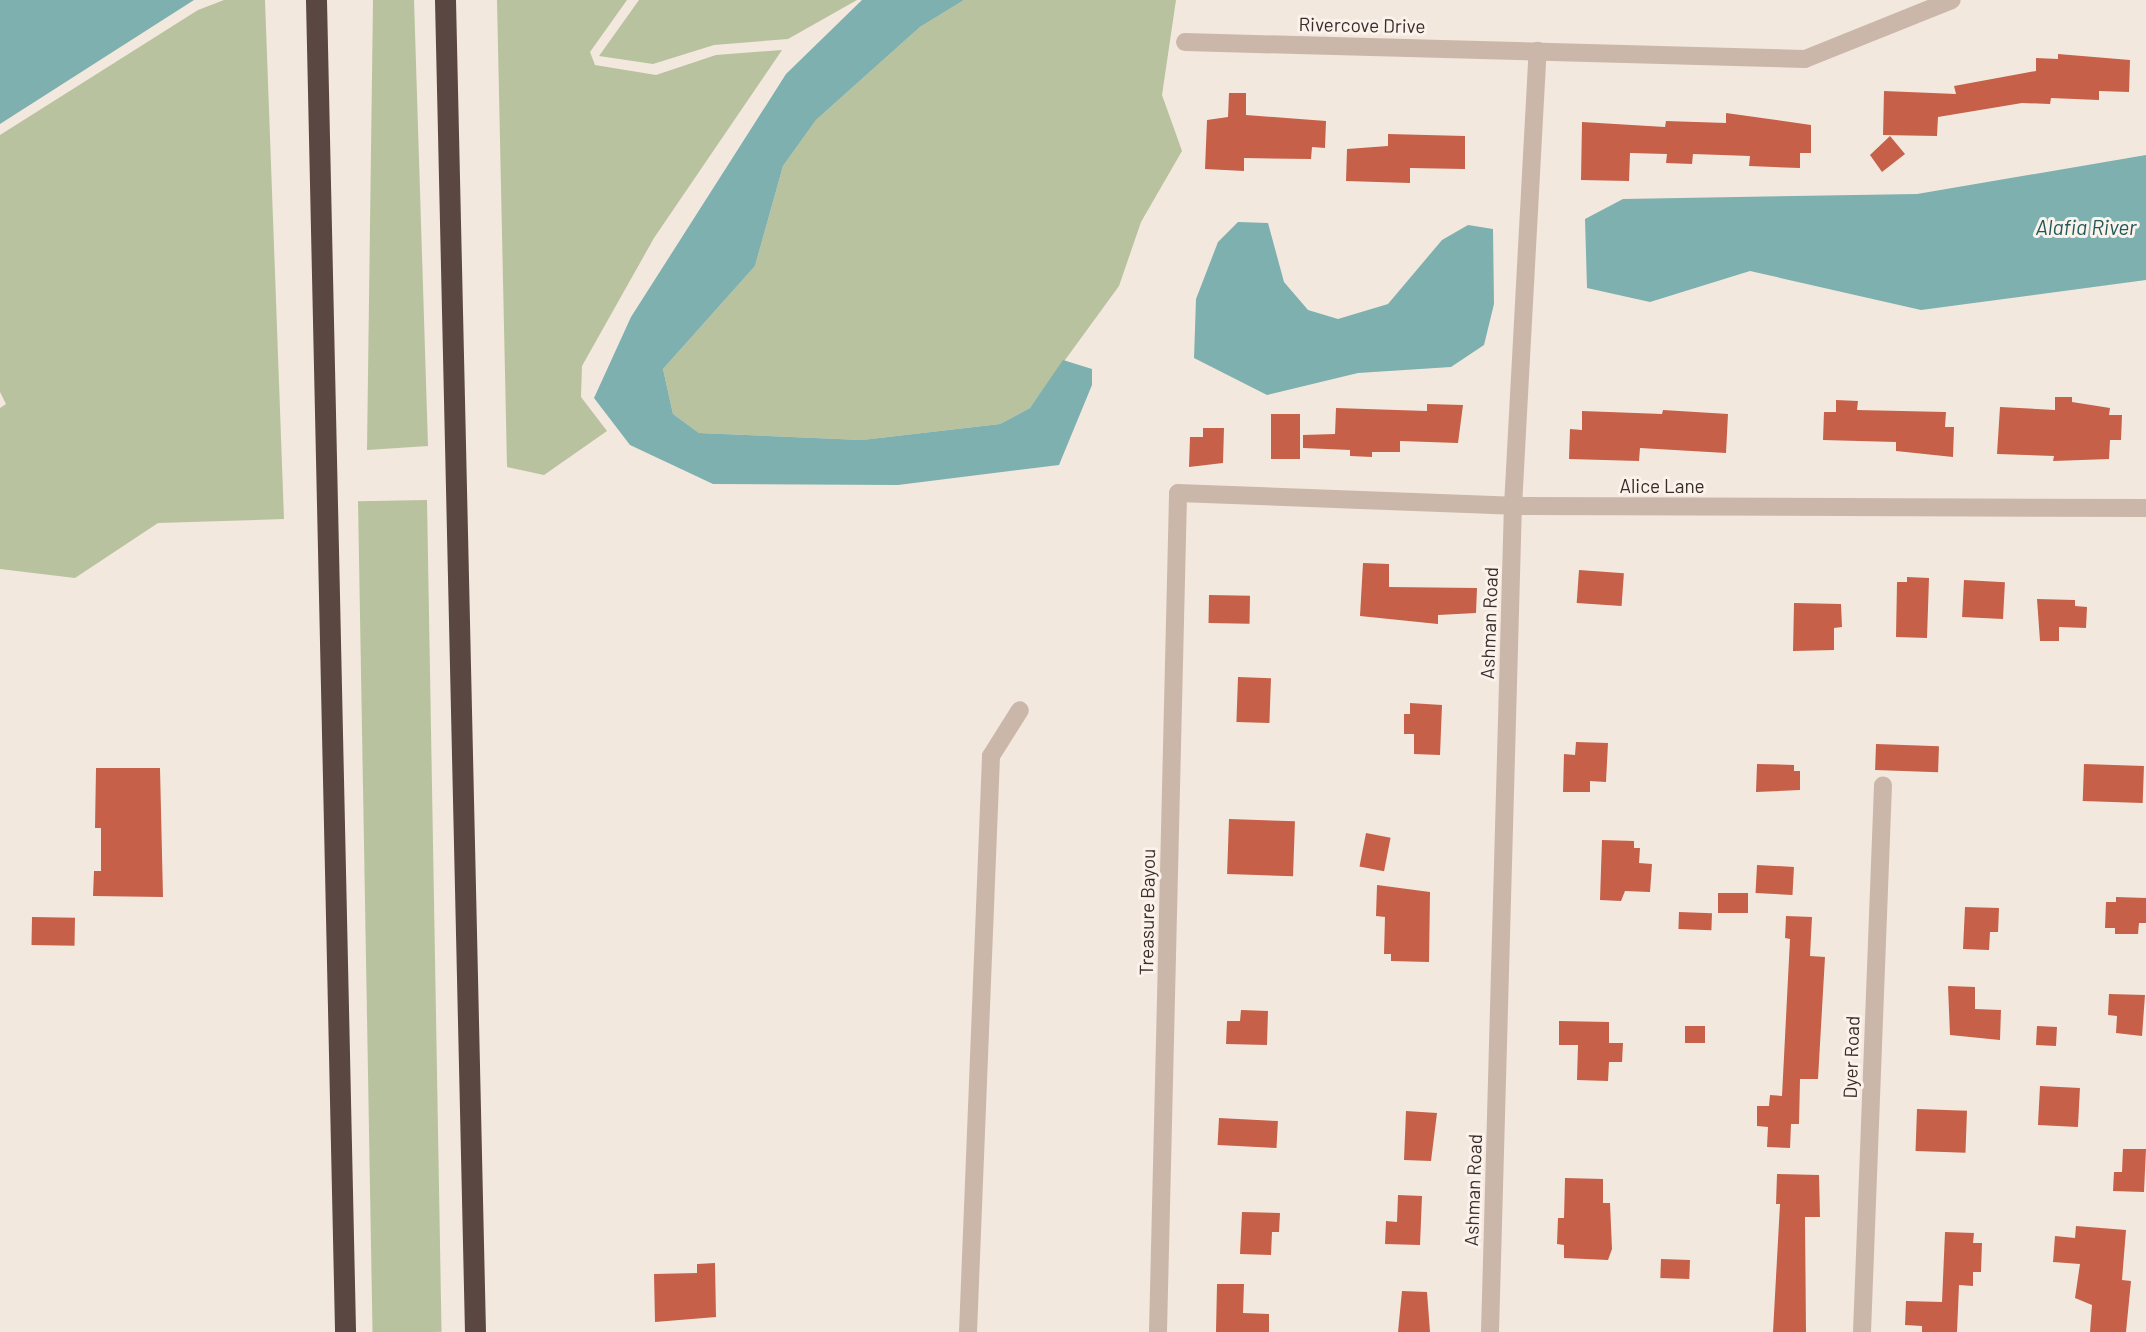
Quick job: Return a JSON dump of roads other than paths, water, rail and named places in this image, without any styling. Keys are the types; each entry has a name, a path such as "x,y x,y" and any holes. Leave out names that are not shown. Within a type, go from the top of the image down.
{"highway":[{"path":"316,0 325,540 345,1332"},
{"path":"445,0 453,482 475,1332"}],"street":[{"path":"1538,51 1805,59 1952,0"},
{"name":"Rivercove Drive","path":"1185,42 1538,51"},
{"name":"Ashman Road","path":"1490,1332 1513,506 1538,51"},
{"name":"Alice Lane","path":"1178,493 1513,506 2146,508"},
{"name":"Treasure Bayou","path":"1158,1332 1178,493"},
{"path":"968,1332 992,756 1020,710"},
{"name":"Dyer Road","path":"1862,1332 1883,785"}],"water":[{"path":"0,0 194,0 0,124"},
{"path":"862,0 964,0 920,27 816,120 783,166 755,266 663,369 673,414 699,433 862,440 1000,424 1030,408 1063,360 1092,369 1092,385 1059,465 898,485 713,484 630,445 594,398 631,317 786,74"},
{"name":"Alafia River","path":"2146,155 2146,280 1921,310 1750,271 1650,302 1587,288 1585,219 1623,199 1917,194"},
{"path":"1238,222 1268,223 1284,282 1308,310 1338,319 1388,304 1442,240 1468,225 1493,229 1494,304 1484,345 1451,367 1358,373 1267,395 1194,358 1196,299 1218,242"}]}
